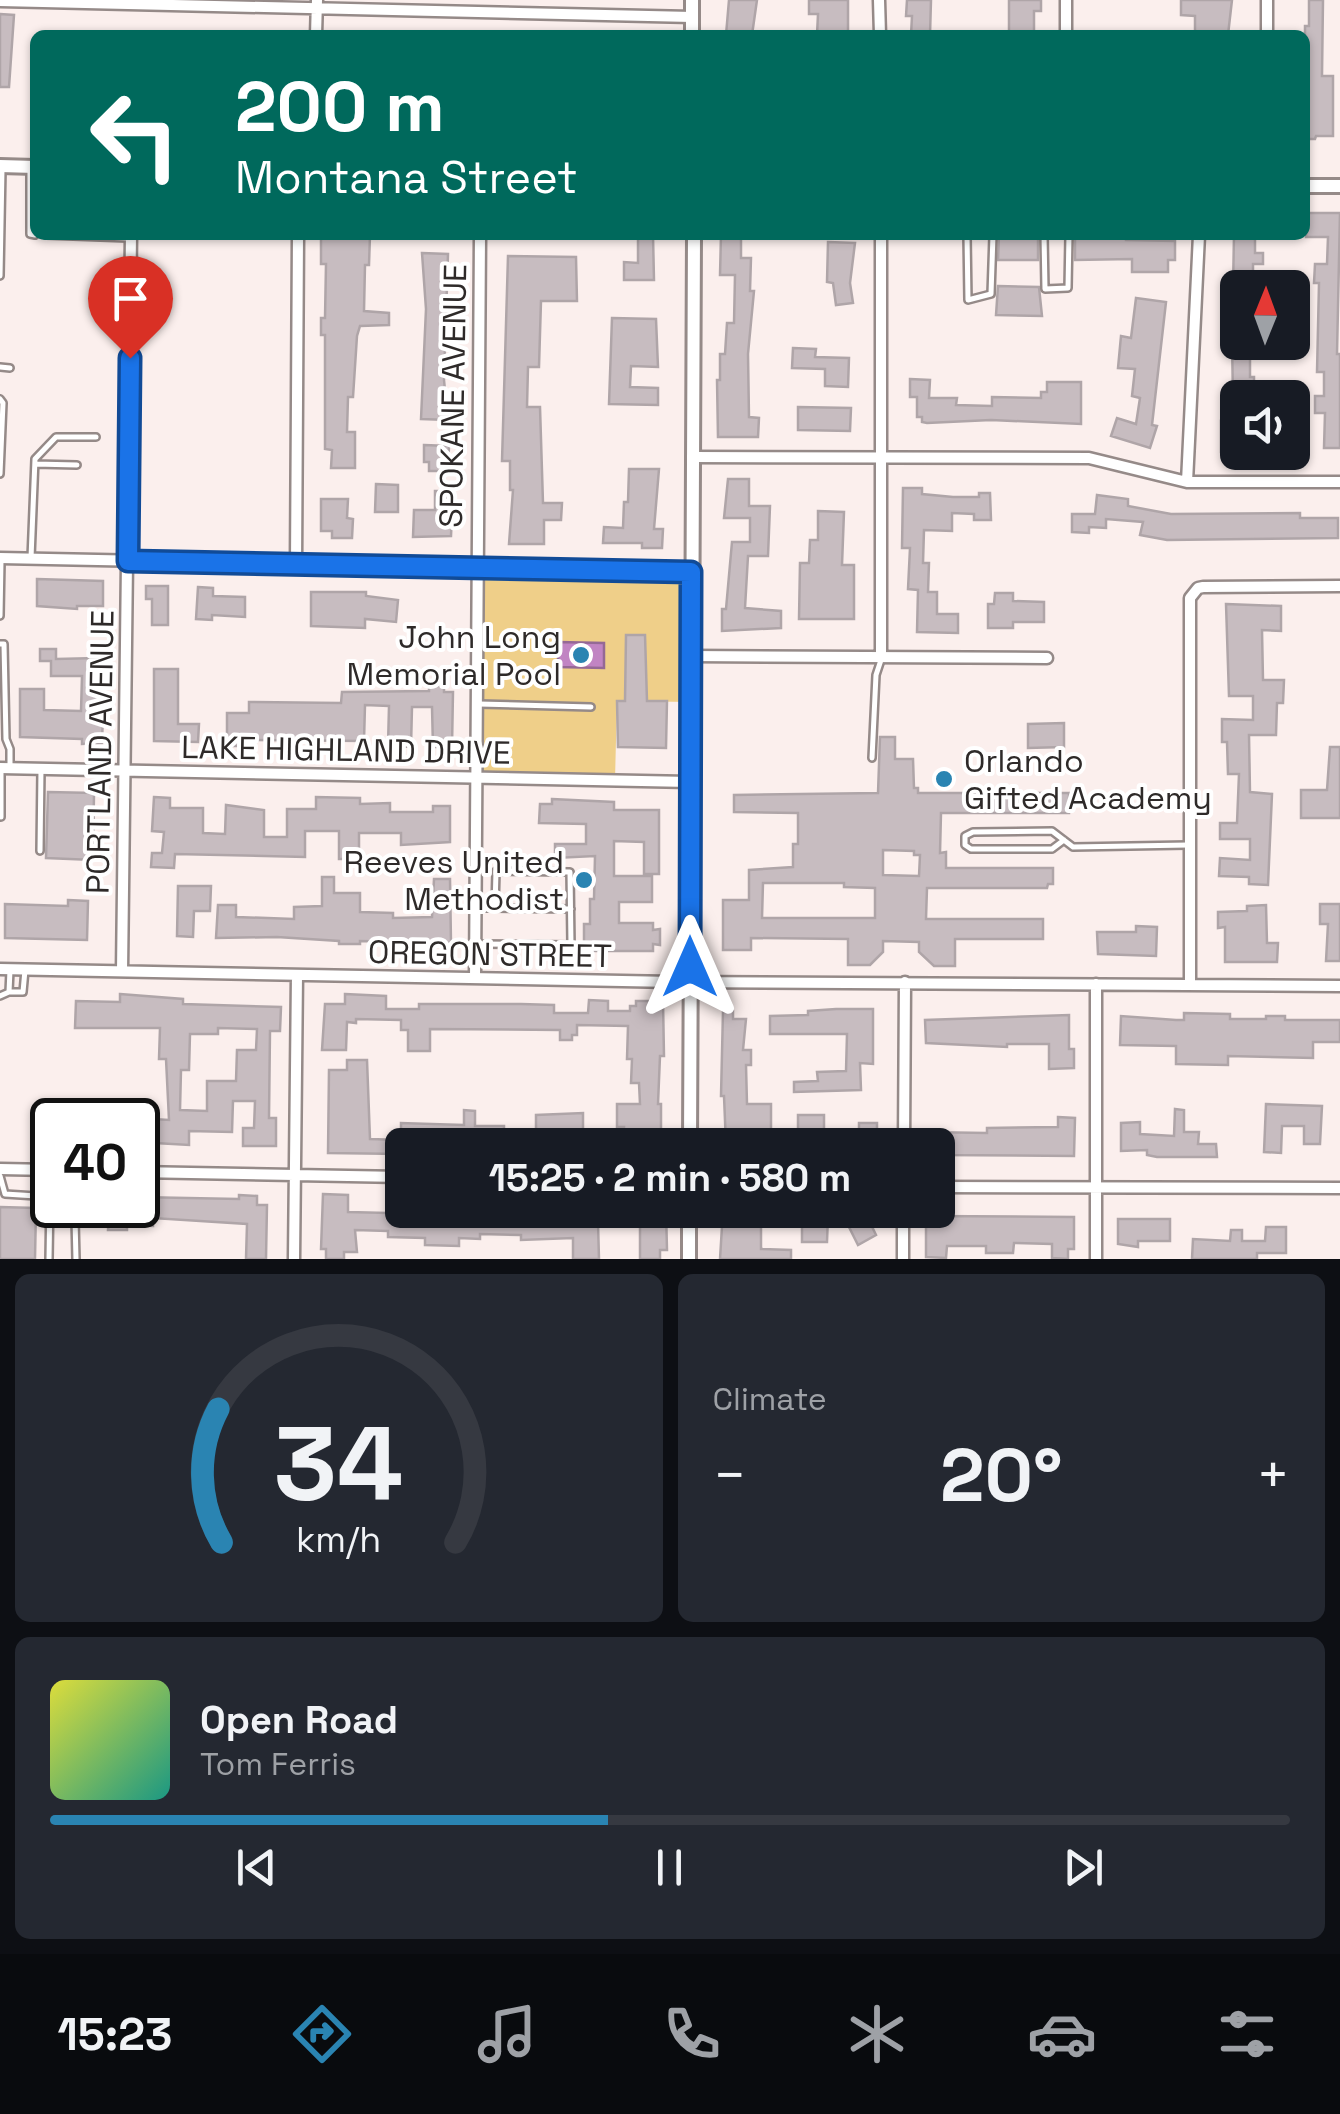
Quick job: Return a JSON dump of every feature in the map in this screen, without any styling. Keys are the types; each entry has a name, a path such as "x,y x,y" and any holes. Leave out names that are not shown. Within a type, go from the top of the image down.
{"street":[{"path":"692,0 692,30"},
{"path":"880,0 880,30"},
{"path":"1066,0 1066,30"},
{"path":"1267,0 1267,30"},
{"path":"0,1 317,5 692,18"},
{"path":"316,30 317,5"},
{"path":"1,166 30,167"},
{"path":"1310,186 1340,186"},
{"name":"PORTLAND AVENUE","path":"122,970 131,240"},
{"path":"296,564 298,240"},
{"name":"SPOKANE AVENUE","path":"474,978 480,240"},
{"path":"690,1128 694,240"},
{"path":"880,240 882,657"},
{"path":"1187,482 1198,240"},
{"path":"692,458 1090,458 1187,482 1340,482"},
{"path":"0,558 691,572"},
{"path":"1190,984 1188,605 1194,592 1204,587 1340,586"},
{"path":"691,656 1047,658"},
{"name":"LAKE HIGHLAND DRIVE","path":"3,768 690,782"},
{"name":"OREGON STREET","path":"5,969 691,982 1340,986"},
{"path":"294,1259 297,975"},
{"path":"904,1128 905,982"},
{"path":"1096,984 1096,1259"},
{"path":"0,1173 30,1171"},
{"path":"160,1172 385,1177"},
{"path":"955,1187 1340,1188"},
{"path":"689,1228 689,1259"},
{"path":"903,1228 903,1259"}],"lane":[{"path":"0,276 1,166"},
{"path":"968,240 968,300 991,294 992,240"},
{"path":"1044,240 1045,289 1068,288 1069,240"},
{"path":"0,367 10,368"},
{"path":"0,399 0,474"},
{"path":"31,558 35,458 56,437 96,437"},
{"path":"34,464 77,465"},
{"path":"0,558 0,616"},
{"path":"0,644 4,644 6,739 10,749 3,768 1,817"},
{"path":"872,758 876,675 882,657"},
{"path":"476,704 591,707"},
{"path":"40,851 41,769"},
{"path":"1064,840 1052,850 971,849 965,845 965,836 973,832 1052,832 1074,846 1188,846"},
{"path":"475,944 571,945 570,872 496,870 495,908"},
{"path":"475,908 570,909"},
{"path":"5,969 9,992"},
{"path":"0,996 24,992 25,969"},
{"path":"0,1173 5,1194 30,1196"},
{"path":"49,1259 50,1228"},
{"path":"75,1228 76,1259"}],"shaded area":[{"path":"477,568 691,572 691,702 617,701 615,780 476,778"},
{"name":"John Long Memorial Pool","path":"558,642 604,643 604,668 558,667"}],"building":[{"path":"729,0 757,0 753,30 726,30"},
{"path":"809,0 848,0 848,30 817,30 818,14 809,14"},
{"path":"907,0 931,0 930,30 911,30 912,16 906,16"},
{"path":"1009,0 1041,0 1041,11 1034,11 1034,30 1009,30"},
{"path":"1181,0 1232,0 1229,30 1195,30 1195,16 1181,15"},
{"path":"1309,0 1323,0 1322,76 1333,76 1333,136 1315,139 1310,139 1310,30 1305,30 1309,26"},
{"path":"0,14 14,15 9,87 0,87"},
{"path":"1310,213 1340,213 1340,448 1324,448 1325,413 1315,413 1315,396 1324,396 1324,372 1317,372 1319,283 1314,283 1315,264 1327,264 1328,237 1310,237"},
{"path":"321,240 370,240 364,311 389,313 389,325 360,326 357,336 347,432 355,432 355,468 331,468 332,450 325,449 325,335 321,335 321,318 325,318 326,264 321,264"},
{"path":"638,240 653,240 654,280 624,280 624,262 638,263"},
{"path":"721,240 741,240 741,258 751,258 750,291 754,291 748,354 749,417 759,418 758,437 718,437 717,380 720,354 725,354 727,323 734,323 735,275 720,275"},
{"path":"999,240 1038,240 1038,260 998,260"},
{"path":"1075,240 1175,241 1175,260 1168,260 1168,272 1132,272 1132,259 1075,260"},
{"path":"1234,240 1255,240 1255,253 1263,253 1263,264 1253,264 1253,270 1233,270"},
{"path":"828,242 855,243 850,283 853,303 836,305 833,283 827,282"},
{"path":"422,253 448,254 444,380 448,420 421,419 426,309"},
{"path":"508,256 576,257 577,301 541,301 539,367 528,367 527,407 540,407 543,503 562,503 561,520 544,520 544,544 509,544 513,490 510,461 502,461"},
{"path":"998,286 1039,287 1042,316 996,315"},
{"path":"1136,298 1166,302 1152,425 1157,426 1150,448 1111,436 1117,418 1136,424 1140,398 1132,396 1135,369 1118,368 1121,336 1131,338"},
{"path":"612,318 656,319 658,367 631,366 630,387 658,388 658,405 609,404"},
{"path":"793,348 816,349 815,357 849,358 848,387 825,386 825,369 792,368"},
{"path":"1232,360 1250,360 1250,377 1254,380 1233,380"},
{"path":"910,379 930,380 929,398 957,398 956,405 992,406 992,397 1041,398 1041,392 1047,392 1047,382 1081,382 1081,424 922,422 922,417 917,417 917,397 910,397"},
{"path":"798,407 851,408 850,431 798,430"},
{"path":"424,445 449,446 448,471 429,471 429,462 424,462"},
{"path":"629,469 659,469 654,529 663,529 662,548 642,548 642,543 603,543 604,527 623,528"},
{"path":"728,479 749,479 749,506 770,506 768,556 748,556 745,608 781,611 781,628 722,631 732,542 750,542 750,518 724,518"},
{"path":"376,484 398,485 398,512 375,512"},
{"path":"903,488 922,488 922,494 953,497 990,493 991,520 974,520 974,514 952,513 952,531 924,530 923,563 929,563 928,592 937,592 937,614 958,614 958,633 917,632 918,590 908,589 910,548 902,548"},
{"path":"435,491 453,491 451,536 413,537 414,510 435,510"},
{"path":"1097,495 1128,499 1128,506 1171,514 1300,513 1300,518 1338,518 1338,538 1167,540 1140,535 1143,522 1106,519 1106,528 1072,532 1072,514 1095,514"},
{"path":"321,499 348,499 352,538 332,538 332,531 321,531"},
{"path":"818,511 844,512 842,565 854,565 854,619 799,619 800,563 809,563 810,540 818,540"},
{"path":"37,579 103,581 103,606 37,606"},
{"path":"146,586 168,586 168,625 152,625 152,599 146,599"},
{"path":"198,587 213,588 213,596 245,597 245,617 212,615 212,620 196,619"},
{"path":"311,592 366,592 366,596 398,600 396,622 365,619 365,628 311,626"},
{"path":"995,593 1013,593 1013,601 1044,602 1044,622 1013,622 1013,628 988,628 988,604 994,604"},
{"path":"1226,604 1281,606 1281,631 1262,630 1263,680 1284,680 1283,703 1277,703 1276,735 1249,735 1250,792 1272,794 1268,885 1249,884 1249,877 1219,876 1220,858 1250,860 1250,839 1220,839 1220,823 1237,823 1239,774 1228,774 1222,719 1253,720 1253,696 1229,696"},
{"path":"626,635 645,635 647,701 667,701 666,748 618,747 617,701 625,701"},
{"path":"40,649 56,649 56,659 97,658 97,681 104,682 102,743 20,737 20,689 44,689 44,710 81,711 82,676 51,676 51,661 40,661"},
{"path":"154,669 178,669 178,724 199,724 198,742 154,741"},
{"path":"429,686 444,686 444,692 453,692 452,747 433,747 432,707 412,707 411,747 388,746 389,706 365,705 364,741 242,740 242,746 227,746 227,713 249,713 249,702 341,703 342,692 429,691"},
{"path":"1064,723 1064,747 1028,748 1028,724"},
{"path":"880,737 895,737 895,759 913,759 914,788 918,788 918,793 1069,793 1069,813 941,813 940,853 946,852 946,868 1053,868 1053,884 1047,888 927,888 926,919 1043,919 1043,939 955,939 955,966 934,966 919,952 919,942 883,941 883,952 870,965 848,965 848,939 751,938 751,950 723,950 723,900 749,900 749,870 793,867 793,844 798,844 798,813 734,812 734,795 878,793","holes":["883,850 914,851 914,855 920,855 919,876 883,875","763,883 844,883 844,887 875,888 875,918 762,918"]},
{"path":"1330,747 1340,747 1340,818 1301,818 1301,790 1327,790"},
{"path":"48,792 94,793 93,860 46,858"},
{"path":"154,797 170,798 170,808 203,808 203,833 225,834 226,805 264,810 264,837 287,837 287,809 316,809 316,797 360,798 360,804 390,803 390,812 433,812 433,806 450,806 450,842 401,845 401,833 359,833 359,859 339,859 339,831 305,831 305,857 175,854 174,868 151,867 152,853 162,853 164,832 152,831"},
{"path":"552,799 614,802 614,810 659,810 659,874 644,874 644,842 614,841 614,876 652,876 652,902 619,902 619,923 653,923 653,930 660,929 660,945 653,944 653,951 584,951 584,924 590,924 590,899 594,899 595,856 555,858 555,844 586,844 586,824 539,823 540,804 552,804"},
{"path":"322,877 334,877 334,893 360,893 360,912 393,913 393,918 432,917 434,879 450,879 451,943 339,944 277,937 216,938 218,905 236,905 236,917 294,919 294,907 322,906"},
{"path":"178,886 211,886 210,911 194,911 193,937 177,936"},
{"path":"68,900 88,901 87,940 5,938 5,904 68,906"},
{"path":"1320,904 1340,904 1340,961 1326,961 1328,924 1320,924"},
{"path":"1266,905 1267,943 1278,943 1277,962 1225,962 1225,927 1218,928 1218,912 1247,911 1247,906"},
{"path":"1136,926 1157,927 1156,956 1098,954 1097,932 1136,932"},
{"path":"120,994 183,999 183,1004 281,1007 280,1031 270,1031 269,1118 276,1118 276,1146 243,1146 243,1128 254,1128 255,1101 233,1101 232,1132 189,1131 189,1145 160,1143 160,1119 169,1120 166,1059 159,1059 160,1028 75,1028 76,1001 120,1002","holes":["218,1028 257,1029 256,1050 237,1050 236,1081 207,1081 207,1111 180,1110 181,1070 189,1070 190,1034 218,1034"]},
{"path":"345,994 386,996 386,1009 419,1009 419,1004 521,1004 554,1005 554,1013 588,1013 589,1000 608,1001 608,1011 630,1011 636,1001 663,1001 664,1056 660,1056 658,1104 661,1128 617,1127 617,1104 640,1104 639,1083 631,1083 632,1059 627,1059 628,1026 577,1025 577,1035 572,1035 572,1040 560,1040 560,1030 430,1029 430,1051 408,1051 408,1030 401,1030 401,1020 356,1019 356,1023 347,1022 346,1050 322,1050 325,1004 345,1004"},
{"path":"873,1009 873,1064 860,1063 861,1090 794,1092 794,1082 818,1081 817,1072 846,1071 847,1034 770,1034 770,1016 808,1015 808,1011"},
{"path":"723,1011 733,1011 733,1019 746,1019 743,1050 751,1050 751,1065 746,1065 747,1104 771,1104 771,1128 725,1128 721,1096"},
{"path":"1184,1013 1230,1014 1230,1019 1285,1016 1285,1020 1340,1020 1340,1042 1313,1042 1313,1058 1228,1056 1228,1065 1176,1064 1176,1046 1120,1045 1121,1016 1184,1020"},
{"path":"1069,1015 1069,1049 1074,1049 1074,1068 1049,1069 1049,1044 1007,1047 926,1043 925,1020"},
{"path":"347,1060 367,1060 370,1139 385,1139 385,1154 328,1153 329,1070 347,1070"},
{"path":"1266,1104 1322,1106 1320,1144 1304,1144 1304,1126 1282,1126 1281,1153 1264,1152"},
{"path":"1175,1109 1184,1110 1184,1132 1199,1132 1198,1144 1216,1144 1217,1157 1157,1157 1147,1155 1147,1150 1121,1151 1121,1123 1140,1122 1140,1134 1174,1136"},
{"path":"464,1110 475,1111 475,1126 504,1126 401,1128 401,1123 464,1125"},
{"path":"583,1113 583,1128 536,1128 536,1115"},
{"path":"798,1115 824,1115 824,1128 798,1128"},
{"path":"1058,1117 1075,1118 1074,1156 955,1155 955,1132 1058,1127"},
{"path":"859,1123 877,1123 877,1128 859,1128"},
{"path":"323,1194 348,1195 348,1212 385,1213 385,1228 598,1228 599,1259 573,1259 573,1238 521,1240 521,1235 480,1234 480,1239 459,1238 459,1246 425,1245 425,1238 388,1237 388,1231 355,1230 357,1252 344,1252 344,1259 326,1259 326,1249 321,1249"},
{"path":"239,1195 257,1196 257,1205 267,1205 266,1259 246,1259 247,1224 160,1218 160,1197 239,1199"},
{"path":"0,1207 30,1208 30,1228 36,1228 35,1259 0,1259"},
{"path":"955,1216 1074,1217 1074,1249 1068,1249 1068,1259 1052,1258 1052,1244 1014,1243 1013,1253 986,1253 986,1246 947,1246 946,1258 926,1257 926,1228 955,1228"},
{"path":"1118,1219 1170,1219 1170,1241 1138,1241 1138,1247 1118,1244"},
{"path":"1266,1227 1286,1227 1286,1253 1257,1253 1257,1259 1192,1259 1193,1239 1230,1241 1231,1230 1242,1230 1242,1241 1265,1241"},
{"path":"640,1228 666,1228 667,1250 660,1250 660,1259 640,1259"},
{"path":"722,1228 761,1228 761,1249 791,1250 791,1259 720,1259"},
{"path":"802,1228 828,1228 827,1242 802,1242"},
{"path":"850,1228 873,1228 876,1235 858,1245"}],"place":[{"name":"John Long Memorial Pool","path":"581,655"},
{"name":"Orlando Gifted Academy","path":"944,779"},
{"name":"Reeves United Methodist","path":"584,880"}],"route":[{"path":"130,358 128,561 691,572 690,967"}]}
